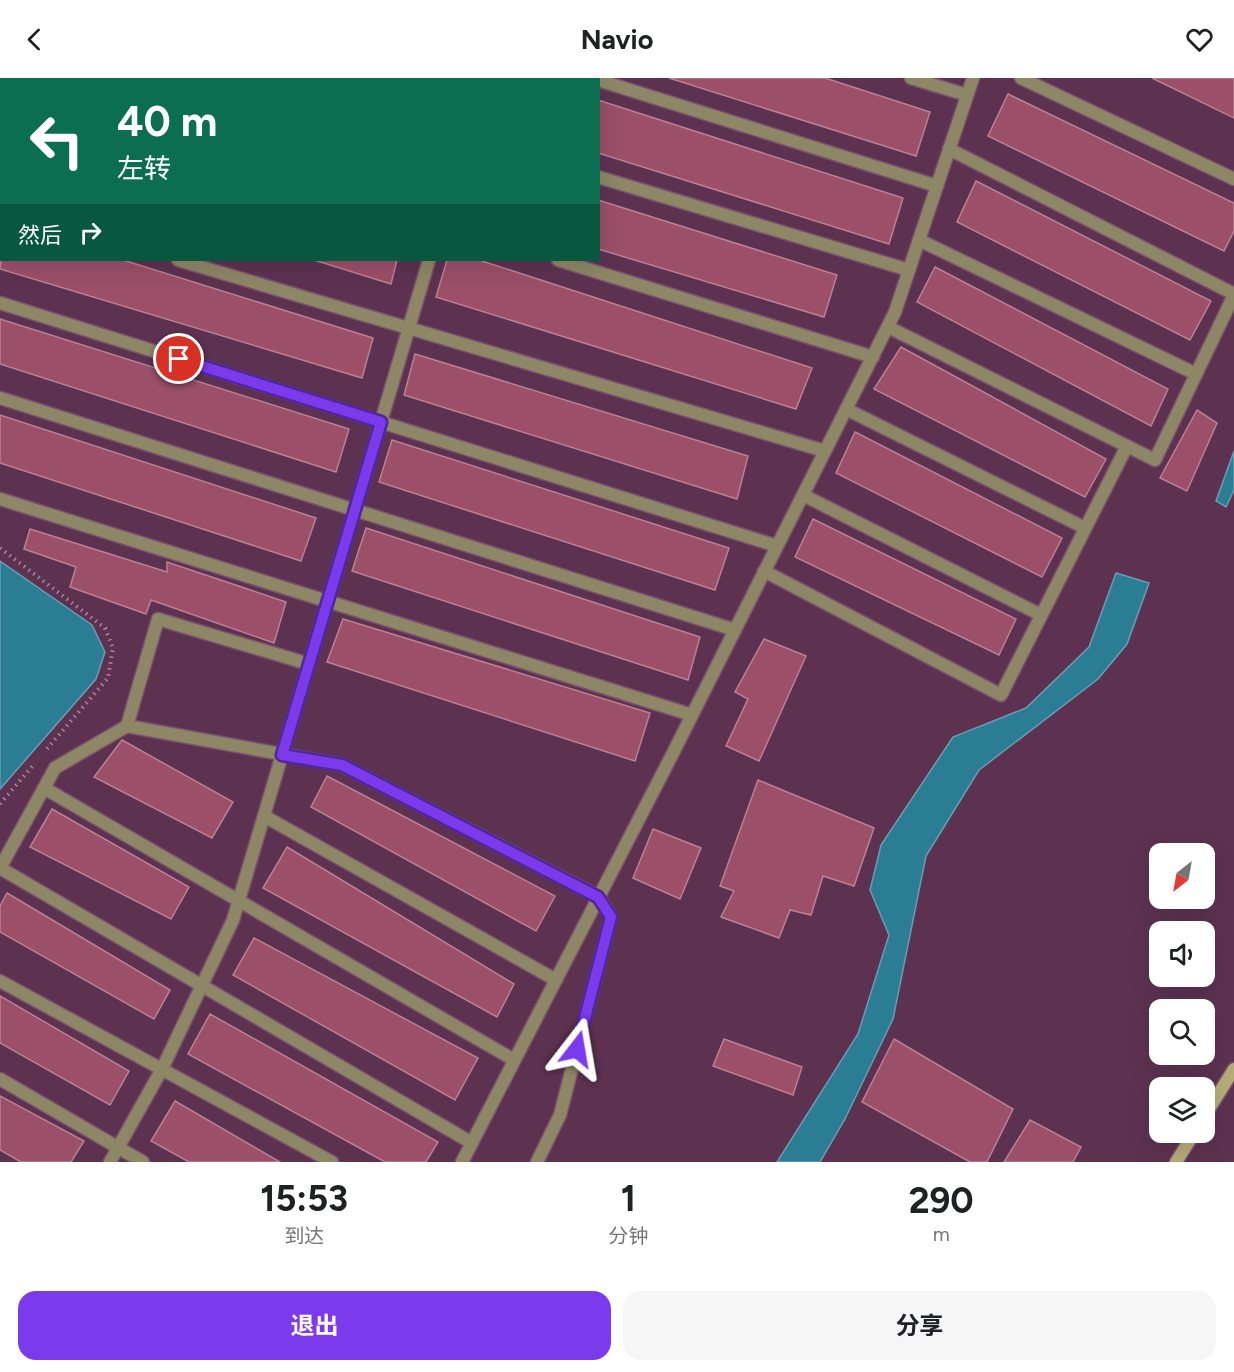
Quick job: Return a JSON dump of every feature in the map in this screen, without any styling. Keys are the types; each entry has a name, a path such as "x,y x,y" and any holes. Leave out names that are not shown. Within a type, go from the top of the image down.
{"street":[{"path":"911,78 967,95"},
{"path":"462,1162 888,327 973,78"},
{"path":"1021,78 1234,179"},
{"path":"600,81 937,186"},
{"path":"888,327 1155,460 1234,295 950,149"},
{"path":"600,178 909,270"},
{"path":"919,240 1196,374"},
{"path":"181,261 825,451"},
{"path":"110,1162 162,1069 233,920 429,261"},
{"path":"561,261 873,357"},
{"path":"0,303 777,546"},
{"path":"0,398 735,630"},
{"path":"846,409 1086,528"},
{"path":"764,571 1001,695 1127,446"},
{"path":"803,495 1041,615"},
{"path":"0,499 692,715"},
{"path":"127,726 158,619 309,664"},
{"path":"472,1143 0,868 55,768 127,726 342,765 598,897 611,917 560,1115 537,1162"},
{"path":"44,788 514,1060"},
{"path":"264,816 556,980"},
{"path":"0,981 332,1162"},
{"path":"1215,1099 1234,1069"},
{"path":"0,1079 143,1162"},
{"path":"1176,1162 1188,1143"}],"path":[{"path":"0,548 105,628 113,648 108,678 0,804"}],"water":[{"path":"1234,451 1234,490 1226,507 1216,501"},
{"path":"0,561 92,625 105,652 96,679 0,789"},
{"path":"1116,573 1149,583 1127,644 1098,679 979,770 926,856 893,1019 845,1119 820,1162 777,1162 858,1034 889,935 870,890 881,845 953,737 1026,708 1089,647"}],"building":[{"path":"669,78 825,78 930,112 916,156"},
{"path":"1152,78 1234,78 1234,118"},
{"path":"1008,94 1234,203 1234,231 1224,251 988,136"},
{"path":"600,101 903,198 889,244 600,154"},
{"path":"976,181 1211,301 1190,340 957,222"},
{"path":"600,201 837,275 824,317 600,250"},
{"path":"1,261 126,261 373,338 362,378 0,269"},
{"path":"317,261 397,261 391,284"},
{"path":"447,261 482,261 812,368 796,409 436,297"},
{"path":"935,267 1168,389 1151,426 917,302"},
{"path":"0,319 349,429 336,472 0,364"},
{"path":"901,347 1106,459 1085,497 874,389"},
{"path":"415,354 748,456 737,499 404,395"},
{"path":"1197,410 1217,423 1187,491 1160,478"},
{"path":"0,415 316,518 301,561 0,463"},
{"path":"855,432 1062,538 1042,577 836,473"},
{"path":"392,440 729,548 715,590 379,482"},
{"path":"813,519 1016,619 999,655 795,557"},
{"path":"366,528 700,637 688,680 352,571"},
{"path":"30,529 167,572 167,562 286,602 274,643 151,600 146,614 70,587 76,567 24,549"},
{"path":"343,619 650,713 635,761 327,662"},
{"path":"764,639 806,656 759,761 726,746 748,699 735,692"},
{"path":"122,740 233,802 212,838 94,777"},
{"path":"327,776 555,896 536,931 311,807"},
{"path":"758,780 874,828 854,886 823,876 811,915 790,910 779,938 721,917 734,891 720,886"},
{"path":"52,809 189,887 171,919 30,847"},
{"path":"653,829 701,848 680,899 633,878"},
{"path":"287,847 514,984 497,1017 263,888"},
{"path":"7,893 170,990 154,1019 0,932 0,906"},
{"path":"254,938 478,1058 455,1100 233,975"},
{"path":"0,996 129,1071 110,1105 0,1043"},
{"path":"210,1014 438,1142 426,1162 385,1162 188,1054"},
{"path":"724,1039 802,1067 793,1095 713,1066"},
{"path":"894,1039 1013,1109 987,1162 970,1162 862,1102"},
{"path":"0,1096 84,1141 71,1162 21,1162 0,1150"},
{"path":"175,1101 280,1162 189,1162 151,1141"},
{"path":"1030,1120 1081,1147 1073,1162 1004,1162"}],"route":[{"path":"179,359 381,422 282,755 342,765 598,897 611,917 577,1049"}]}
